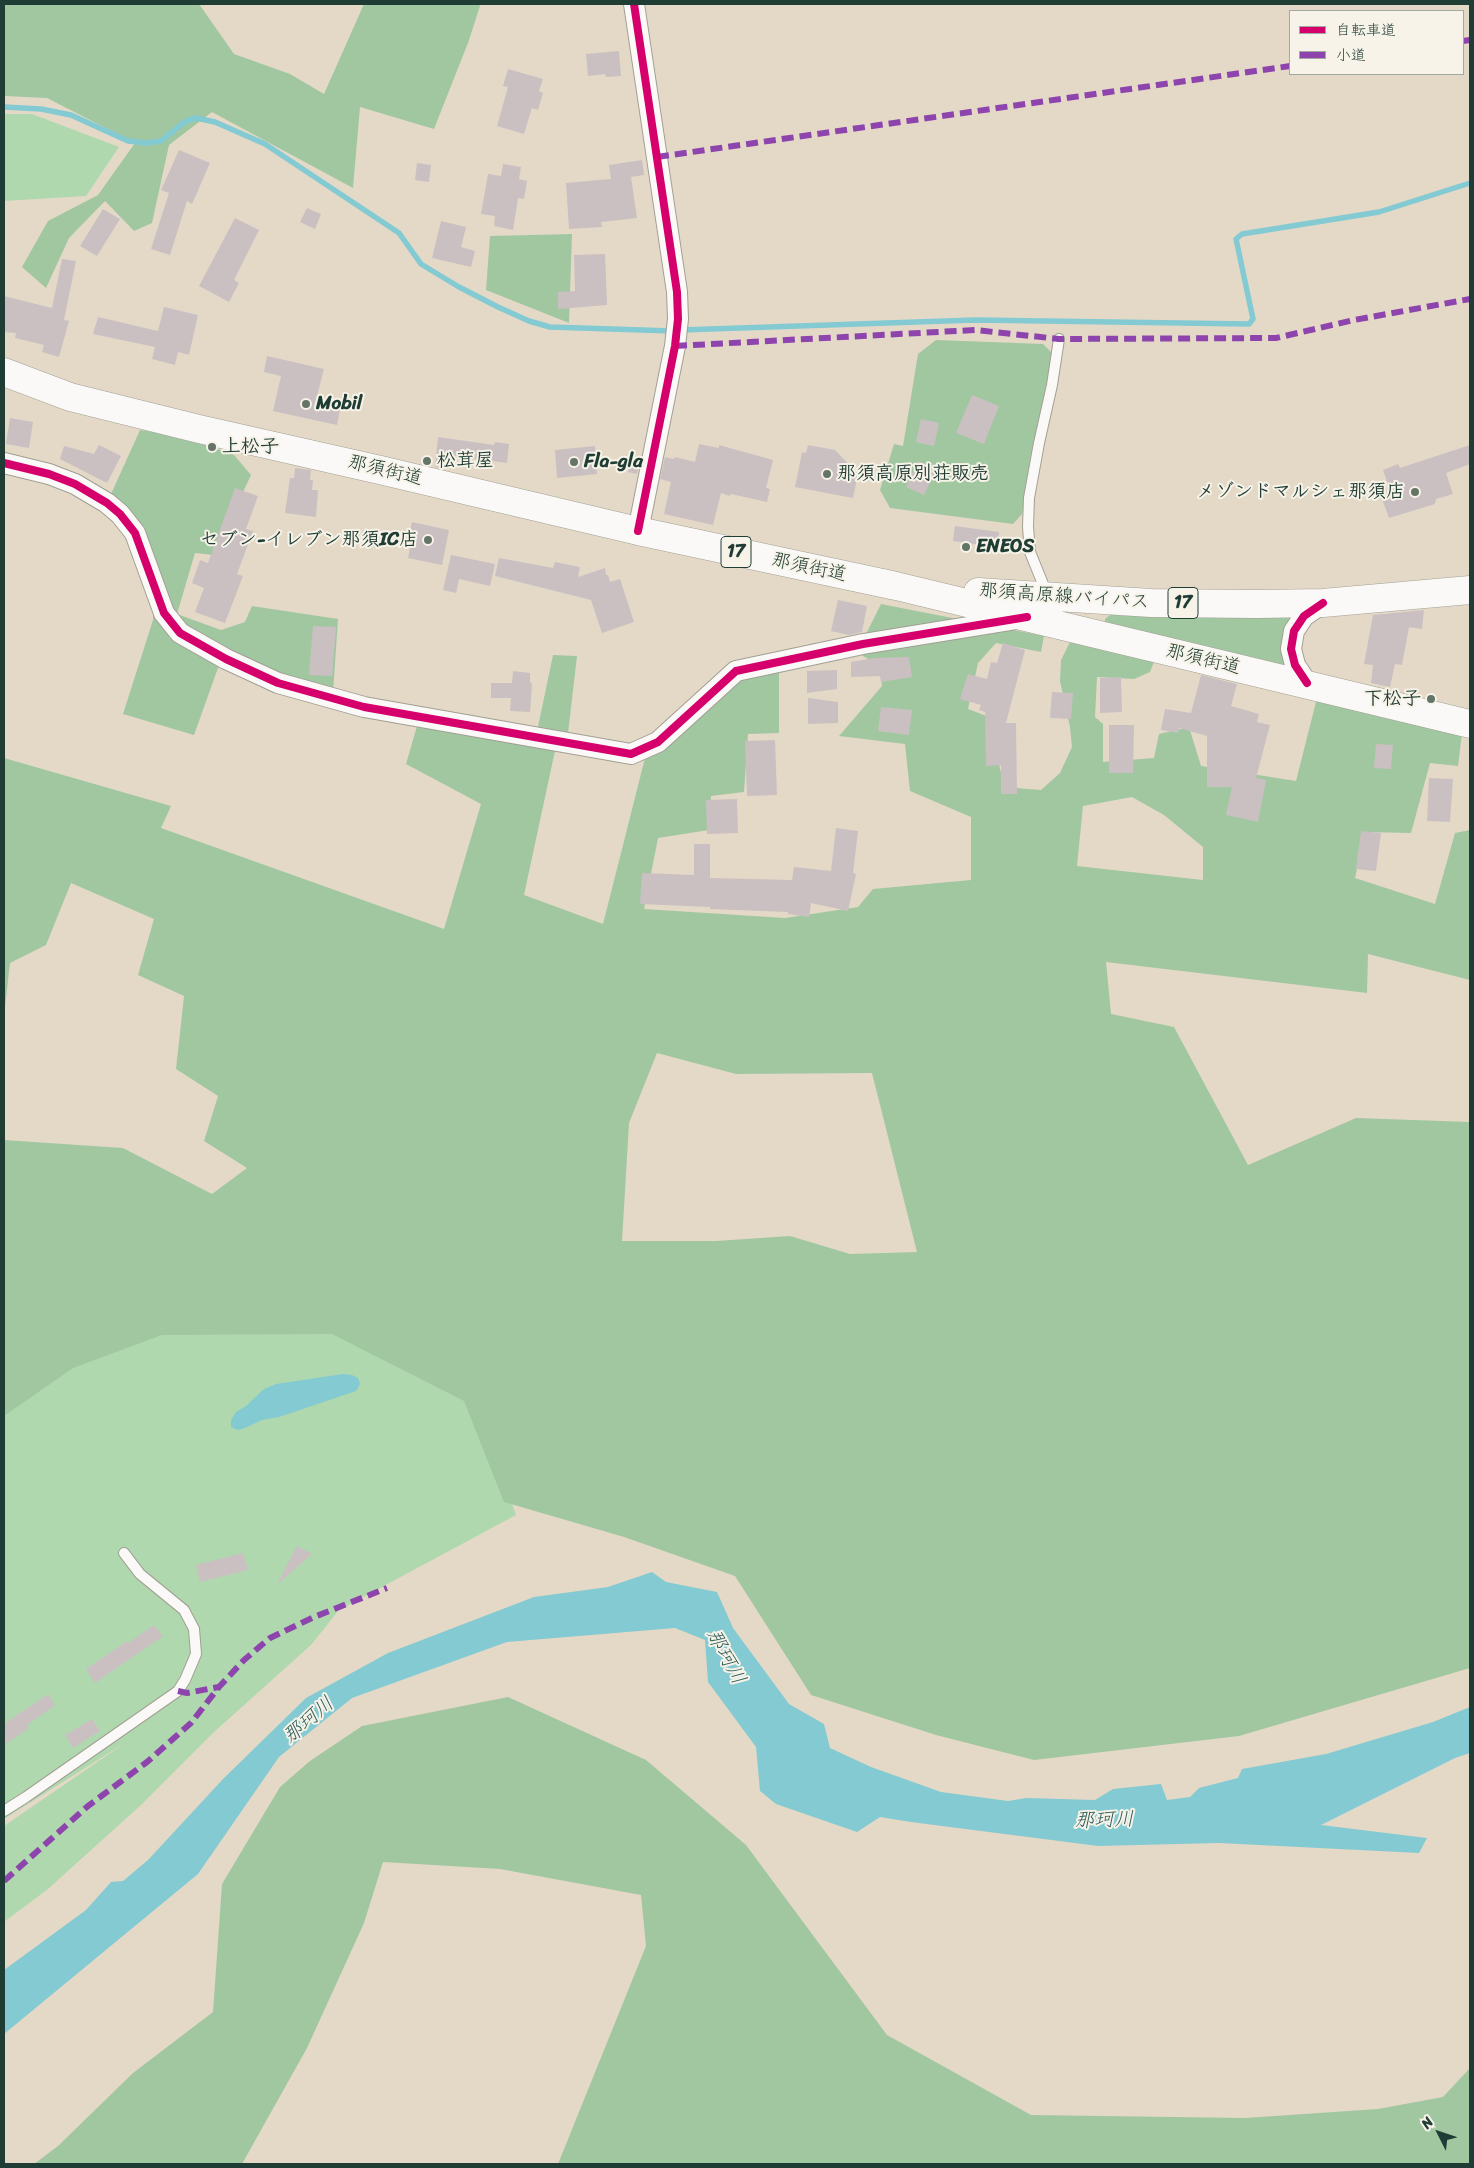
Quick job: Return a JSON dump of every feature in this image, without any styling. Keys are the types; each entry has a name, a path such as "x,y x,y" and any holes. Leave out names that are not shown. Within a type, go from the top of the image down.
{"main road":[{"name":"那須街道","path":"4,372 70,397 199,429 638,531 896,586 1470,724"},
{"name":"那須高原線バイパス","path":"896,586 1151,603 1323,603 1470,590"}],"street":[{"path":"634,4 677,292 678,319 676,340 638,531"},
{"path":"4,463 49,474 75,484 107,503 120,514 136,533 164,613 180,633 226,659 278,683 364,707 631,754 658,742 736,672 863,644 1027,617"},
{"path":"1307,684 1295,665 1291,649 1294,631 1304,616 1323,603"}],"lane":[{"path":"1048,597 1030,552 1028,527 1029,498 1038,443 1052,385 1059,339"},
{"path":"4,1811 26,1798 178,1691 185,1680 196,1654 194,1629 184,1610 140,1574 124,1553"}],"green space":[{"path":"4,4 199,4 234,54 290,74 324,94 364,4 479,4 480,6 468,43 434,129 360,107 353,188 212,112 169,145 152,223 134,231 105,201 69,238 46,288 22,267 48,221 98,195 135,143 47,98 4,96"},
{"path":"4,114 32,114 119,147 86,196 4,201"},
{"path":"572,234 569,323 486,290 490,236"},
{"path":"936,340 1043,344 1052,353 1022,514 1013,524 890,508 880,490 894,444 903,446 918,354"},
{"path":"140,430 184,437 234,455 251,475 214,555 195,553 177,614 221,630 245,622 252,606 338,619 333,693 223,654 194,735 123,714 153,620 155,591 107,503"},
{"path":"881,604 1044,636 1041,652 996,643 978,663 968,709 989,717 1004,787 1041,790 1060,773 1072,747 1070,727 1060,681 1061,660 1070,642 1155,659 1150,672 1134,679 1097,677 1095,717 1103,724 1103,762 1154,758 1159,734 1189,727 1201,766 1296,781 1317,698 1462,733 1458,766 1430,763 1411,833 1365,832 1355,878 1435,904 1455,833 1470,830 1470,980 1368,954 1367,993 1106,962 1111,1014 1174,1027 1248,1165 1356,1118 1470,1122 1470,1668 1239,1736 1034,1760 936,1735 811,1695 735,1576 624,1537 504,1502 464,1401 332,1334 162,1335 73,1368 4,1416 4,1140 123,1148 212,1194 247,1168 204,1141 218,1096 176,1069 184,996 138,975 154,919 71,883 46,945 10,963 4,1016 4,758 171,806 161,828 444,929 481,804 406,764 417,726 535,741 553,655 577,656 568,733 556,746 524,895 603,924 645,758 739,677 779,669 779,733 748,734 744,792 711,796 709,830 658,838 644,909 785,918 858,907 873,889 971,880 971,817 910,791 905,744 839,736 882,686 879,666 857,652","holes":["1132,797 1164,815 1203,847 1203,880 1077,866 1083,806","657,1053 736,1074 872,1073 917,1252 850,1254 790,1236 716,1241 622,1241 629,1123"]},
{"path":"1110,615 1291,617 1282,639 1282,653 1286,667 1105,624 1105,619"},
{"path":"159,1326 341,1327 473,1394 516,1515 339,1610 311,1645 214,1732 141,1805 48,1889 4,1922 4,1826 125,1743 4,1819 4,1404 69,1360"},
{"path":"508,1697 646,1760 746,1845 887,2035 1031,2115 1245,2118 1378,2109 1443,2097 1470,2068 1470,2164 558,2164 646,1946 641,1895 500,1869 383,1862 364,1923 307,2048 242,2164 34,2164 58,2146 133,2073 213,2012 222,1884 280,1787 310,1761 362,1726"}],"water":[{"path":"343,1374 358,1378 360,1384 356,1391 279,1417 262,1420 245,1428 238,1430 231,1427 231,1420 236,1412 246,1406 264,1389 276,1384"},
{"name":"那珂川","path":"652,1572 666,1582 717,1592 733,1628 789,1704 824,1724 830,1748 871,1767 941,1792 1008,1801 1026,1798 1095,1800 1113,1789 1161,1784 1167,1800 1190,1797 1199,1788 1238,1778 1242,1769 1326,1754 1433,1722 1470,1707 1470,1753 1455,1758 1321,1825 1427,1838 1419,1853 1219,1843 1098,1846 880,1817 857,1832 776,1804 760,1791 756,1747 708,1682 705,1640 675,1628 507,1642 352,1698 279,1757 198,1874 4,2034 4,1970 86,1910 111,1882 123,1881 148,1860 223,1779 306,1698 388,1653 534,1597 608,1587"}],"building":[{"path":"619,51 621,76 606,77 605,74 588,76 586,54"},
{"path":"508,69 543,79 539,91 543,93 538,110 532,108 524,134 497,126 508,87 503,86"},
{"path":"179,150 210,163 192,204 187,201 170,255 151,249 169,193 161,190"},
{"path":"642,160 644,175 631,177 637,218 601,222 602,227 569,229 566,183 611,179 609,165"},
{"path":"417,163 431,165 429,182 415,180"},
{"path":"503,164 521,167 519,179 527,181 524,199 518,198 513,230 494,226 495,216 481,214 488,174 501,176"},
{"path":"307,208 321,214 315,229 300,222"},
{"path":"103,209 120,219 97,256 80,246"},
{"path":"235,218 259,230 234,280 239,283 229,302 199,286"},
{"path":"441,221 466,227 461,247 475,251 471,267 432,258"},
{"path":"605,254 607,305 558,309 558,292 575,291 574,255"},
{"path":"62,259 76,261 64,320 69,321 59,357 42,352 44,345 15,338 16,333 4,332 4,296 52,308"},
{"path":"164,307 198,315 189,355 178,352 175,365 152,359 155,347 93,334 98,317 158,331"},
{"path":"267,356 324,369 315,404 340,409 337,425 273,411 281,376 264,372"},
{"path":"972,395 999,406 984,444 956,433"},
{"path":"10,418 33,422 29,448 6,444"},
{"path":"921,419 939,423 934,446 916,442"},
{"path":"438,437 494,445 495,442 509,444 507,463 454,456 453,468 435,467"},
{"path":"699,444 719,448 719,445 773,460 766,488 770,489 767,502 721,493 713,525 664,514 671,482 660,479 665,457 674,459 675,457 695,462"},
{"path":"99,445 121,456 107,483 60,459 64,446 94,454"},
{"path":"808,445 835,450 858,474 853,498 795,487 802,452 806,453"},
{"path":"1470,445 1470,464 1446,473 1453,494 1436,499 1435,504 1389,518 1381,496 1391,493 1383,470 1398,464 1400,468"},
{"path":"595,446 597,474 557,478 555,450"},
{"path":"631,460 640,462 637,474 628,472"},
{"path":"918,461 936,469 924,495 906,487"},
{"path":"295,468 311,470 312,490 318,490 316,517 285,513 290,478 294,478"},
{"path":"235,488 258,496 246,529 253,531 237,574 243,576 225,623 195,612 204,588 192,583 200,560 208,563"},
{"path":"412,522 449,530 442,565 408,558 412,537 409,536"},
{"path":"955,526 999,532 997,547 953,541"},
{"path":"451,555 495,564 490,586 459,579 456,593 443,590"},
{"path":"499,558 553,568 555,562 580,567 578,577 605,568 610,582 620,579 634,622 602,633 591,600 495,576"},
{"path":"838,600 867,606 862,632 849,635 831,631"},
{"path":"1424,610 1422,629 1409,627 1402,665 1395,664 1390,687 1371,683 1373,665 1364,664 1373,615"},
{"path":"313,626 336,627 332,676 309,675"},
{"path":"1003,643 1025,650 1006,723 1016,723 1017,794 1001,794 1001,765 986,766 985,712 979,710 981,705 960,699 968,674 987,679 991,662 997,663"},
{"path":"909,657 912,677 881,682 880,676 851,677 851,662 874,658"},
{"path":"837,670 837,689 807,693 807,671"},
{"path":"513,671 530,673 530,682 532,684 530,712 510,711 511,698 491,698 491,683 512,683"},
{"path":"1201,675 1237,684 1231,706 1259,714 1257,722 1270,725 1256,778 1266,780 1258,822 1226,815 1232,787 1207,787 1207,736 1179,728 1178,733 1161,730 1165,709 1191,713"},
{"path":"1121,677 1122,712 1100,713 1100,678"},
{"path":"1052,692 1073,693 1071,719 1050,718"},
{"path":"808,698 838,702 838,723 808,724"},
{"path":"881,707 912,710 909,735 878,731"},
{"path":"1109,725 1134,725 1133,773 1109,773"},
{"path":"775,740 777,795 747,796 745,741"},
{"path":"1376,744 1393,745 1391,769 1374,768"},
{"path":"1429,778 1453,779 1450,822 1427,821"},
{"path":"737,799 738,833 707,834 706,800"},
{"path":"836,828 858,831 853,873 856,874 848,911 811,903 809,917 788,914 788,912 640,904 642,873 694,875 694,844 710,844 710,878 792,880 794,867 831,871"},
{"path":"1361,831 1381,833 1376,871 1356,869"},
{"path":"297,1546 312,1554 279,1583 278,1582"},
{"path":"243,1553 248,1570 200,1582 196,1565"},
{"path":"154,1625 163,1636 95,1683 86,1669"},
{"path":"48,1694 55,1705 27,1725 29,1728 4,1745 4,1724"},
{"path":"92,1719 100,1731 73,1748 65,1735"}],"waterway":[{"path":"4,107 41,109 71,115 128,141 147,143 161,141 186,121 196,118 215,122 265,144 399,233 421,264 459,287 498,307 529,321 550,327 672,331"},
{"path":"681,330 975,320 1249,324 1253,319 1236,239 1242,234 1379,212 1470,183"}],"marked path":[{"path":"1464,41 1470,40"},
{"path":"657,157 1289,66"},
{"path":"675,346 975,330 1059,339 1276,338 1354,320 1470,299"},
{"path":"4,1881 88,1806 147,1762 191,1723 219,1687 244,1660 270,1638 314,1617 387,1588"},
{"path":"178,1691 187,1693 219,1687"}],"cycle path":[{"path":"634,4 677,292 678,319 675,346 638,531"},
{"path":"4,463 49,474 75,484 107,503 120,514 135,533 164,613 180,633 226,659 278,683 364,707 631,754 658,742 736,671 863,644 1027,617"},
{"path":"1307,683 1295,665 1291,649 1294,631 1304,616 1323,603"}],"place":[{"name":"Mobil","path":"306,404"},
{"name":"上松子","path":"212,447"},
{"name":"松茸屋","path":"427,461"},
{"name":"Fla-gla","path":"574,462"},
{"name":"那須高原別荘販売","path":"827,474"},
{"name":"メゾンドマルシェ那須店","path":"1415,492"},
{"name":"セブン-イレブン那須IC店","path":"428,540"},
{"name":"ENEOS","path":"966,547"},
{"name":"下松子","path":"1431,699"}]}
